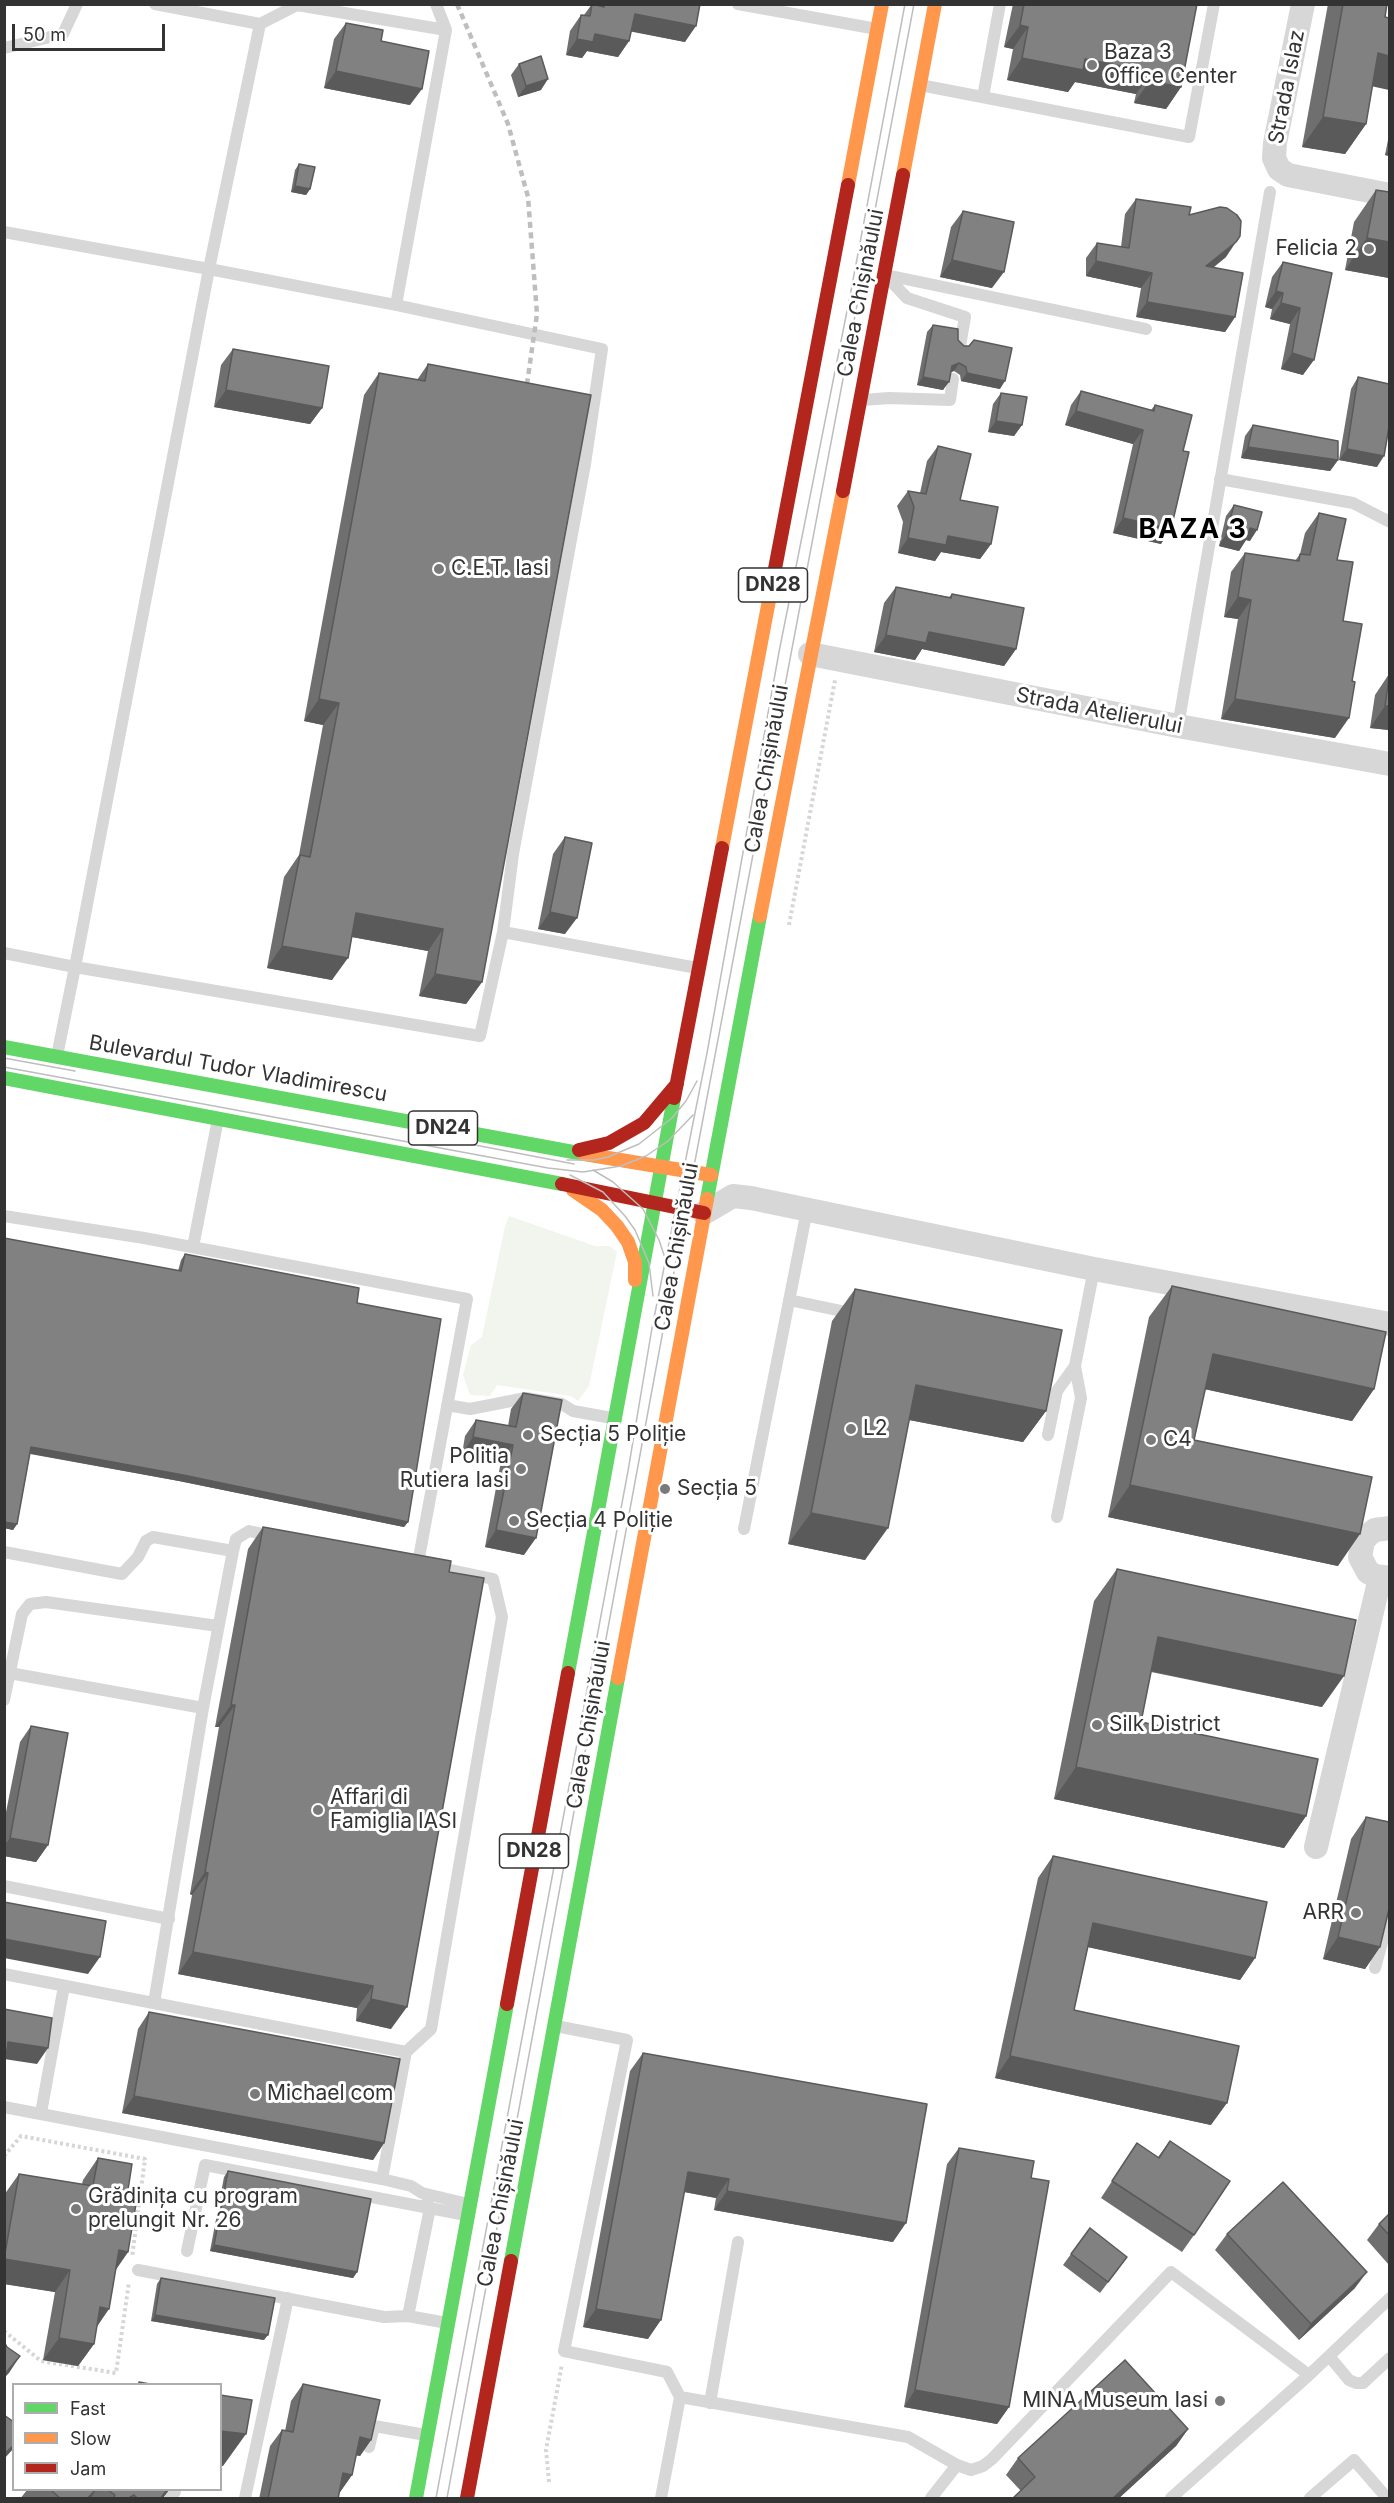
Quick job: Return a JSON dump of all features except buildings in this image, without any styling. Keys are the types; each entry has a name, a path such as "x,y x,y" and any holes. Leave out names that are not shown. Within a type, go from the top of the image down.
{"main road":[{"name":"Calea Chișinăului","path":"416,2499 634,1311 680,1080 882,4"},
{"name":"Calea Chișinăului","path":"467,2499 711,1174 810,654 862,400 935,4"},
{"name":"Bulevardul Tudor Vladimirescu","path":"4,1047 53,1071 222,1102 561,1183 704,1214"},
{"name":"Bulevardul Tudor Vladimirescu","path":"4,1078 53,1071 222,1102 568,1151 711,1174"},
{"path":"568,1151 593,1148 629,1133 644,1123 680,1080"},
{"path":"561,1183 602,1210 628,1242 635,1262 634,1311"}],"street":[{"name":"Strada Islaz","path":"1303,4 1274,158 1280,169 1288,176 1389,195"},
{"name":"Strada Atelierului","path":"810,654 1178,726 1389,764"},
{"path":"711,1174 734,1196 1094,1269 1389,1324"},
{"path":"704,1214 734,1196"},
{"path":"1316,1847 1384,1578 1368,1572 1363,1565 1360,1549 1368,1534 1375,1530 1389,1528"}],"lane":[{"path":"4,48 63,34 77,4"},
{"path":"155,4 260,24 297,5 446,30"},
{"path":"396,305 446,30 436,4"},
{"path":"738,4 878,30"},
{"path":"983,97 1000,4"},
{"path":"920,85 1189,138 1214,4"},
{"path":"53,1071 209,269 260,24"},
{"path":"1178,726 1270,192"},
{"path":"4,232 396,305 602,349 585,464 513,854 503,932 480,1036 4,953"},
{"path":"885,275 1146,329"},
{"path":"885,275 907,298 965,317 960,346"},
{"path":"862,400 889,398 950,400 953,379"},
{"path":"1220,479 1353,503 1389,522"},
{"path":"503,932 701,969"},
{"path":"193,1247 222,1102"},
{"path":"744,1529 807,1210"},
{"path":"4,1216 193,1247 467,1299 447,1405 412,1562 494,1579 502,1617 431,2029 406,2052 382,2179"},
{"path":"1057,1516 1081,1398 1075,1366 1094,1269"},
{"path":"789,1300 865,1316"},
{"path":"1048,1434 1057,1391 1075,1366"},
{"path":"447,1405 470,1409 526,1398 562,1404 573,1411 616,1418"},
{"path":"154,2003 203,1708 236,1539 249,1531 282,1538"},
{"path":"4,1552 122,1574 138,1557 146,1541 153,1537 233,1551"},
{"path":"4,1700 7,1672 22,1614 30,1604 46,1602 218,1626"},
{"path":"7,1672 203,1708"},
{"path":"4,1886 169,1919"},
{"path":"1375,1968 1389,1913"},
{"path":"4,1974 406,2052"},
{"path":"41,2113 64,1986"},
{"path":"555,2026 627,2040 564,2351 667,2372 680,2397 661,2499"},
{"path":"4,2107 382,2179 411,2186 422,2193 470,2210"},
{"path":"187,2251 205,2165 430,2208 470,2210"},
{"path":"408,2316 430,2208 422,2193"},
{"path":"710,2403 738,2242"},
{"path":"138,2270 384,2317 408,2316 448,2323"},
{"path":"680,2397 908,2437 957,2465 972,2470 992,2459 1171,2272 1309,2375"},
{"path":"245,2499 288,2298"},
{"path":"1171,2499 1309,2375 1389,2298"},
{"path":"1329,2356 1349,2380 1356,2383 1363,2383 1389,2358"},
{"path":"369,2447 374,2426 427,2435"},
{"path":"1310,2499 1354,2460 1387,2499"},
{"path":"931,2499 957,2465"}],"path":[{"path":"4,2156 21,2136 145,2159 132,2258"},
{"path":"4,2331 41,2361 116,2373 129,2281"},
{"path":"549,2482 546,2450 564,2351"}],"shaded area":[{"path":"509,1216 595,1246 610,1246 617,1252 589,1386 578,1401 571,1396 497,1385 490,1396 470,1395 463,1375 471,1345 482,1337"}],"tram line":[{"path":"436,2498 628,1471 652,1328 707,1053 779,652 905,4"},
{"path":"447,2498 667,1309 914,4"},
{"path":"4,1058 75,1071"},
{"path":"4,1067 548,1168 583,1172 621,1166 646,1156 668,1141 693,1115"},
{"path":"567,1160 594,1160 608,1157 639,1144 672,1118 686,1101 697,1081"},
{"path":"418,1134 574,1164"},
{"path":"593,1170 613,1182 643,1209 659,1240 665,1258"},
{"path":"570,1175 603,1192 635,1230 649,1263 653,1296"}],"railway":[{"path":"457,4 508,124 528,197 537,314 525,398"}],"traffic: fast":[{"path":"707,1199 760,916"},
{"path":"4,1047 584,1154"},
{"path":"4,1078 562,1184"},
{"path":"568,1673 674,1098"},
{"path":"511,2261 618,1678"},
{"path":"416,2498 507,2004"}],"traffic: slow":[{"path":"848,185 882,4"},
{"path":"903,175 935,4"},
{"path":"760,916 843,491"},
{"path":"722,848 770,595"},
{"path":"584,1154 711,1175"},
{"path":"573,1190 602,1210 617,1226 628,1242 635,1262 635,1280"},
{"path":"618,1678 707,1199"}],"traffic: jam":[{"path":"843,491 903,175"},
{"path":"770,595 848,185"},
{"path":"674,1098 722,848"},
{"path":"579,1150 609,1143 644,1123 677,1084"},
{"path":"562,1184 704,1213"},
{"path":"507,2004 568,1673"},
{"path":"467,2498 511,2261"}],"place":[{"name":"Baza 3 Office Center","path":"1092,65"},
{"name":"Felicia 2","path":"1369,249"},
{"name":"C.E.T. Iasi","path":"439,569"},
{"name":"L2","path":"851,1429"},
{"name":"Secția 5 Poliție","path":"528,1435"},
{"name":"C4","path":"1151,1440"},
{"name":"Politia Rutiera Iasi","path":"521,1469"},
{"name":"Secția 5","path":"665,1489"},
{"name":"Secția 4 Poliție","path":"514,1521"},
{"name":"Silk District","path":"1097,1725"},
{"name":"Affari di Famiglia IASI","path":"318,1810"},
{"name":"ARR","path":"1356,1913"},
{"name":"Michael com","path":"255,2094"},
{"name":"Grădinița cu program prelungit Nr. 26","path":"76,2209"},
{"name":"MINA Museum Iasi","path":"1220,2401"}],"district":[{"name":"BAZA 3","path":"1193,530"}]}
